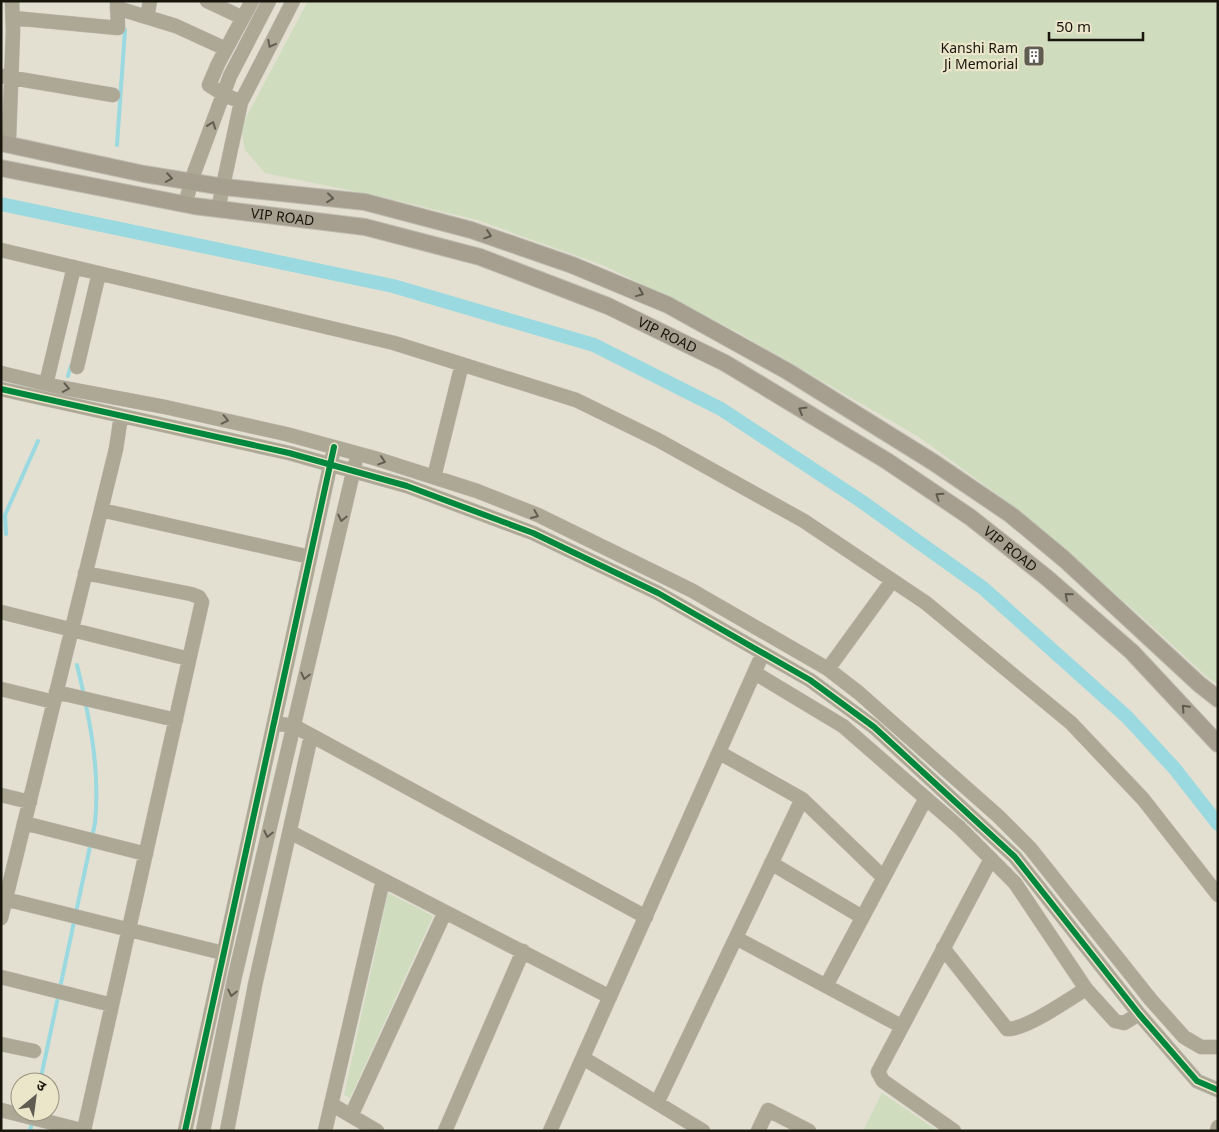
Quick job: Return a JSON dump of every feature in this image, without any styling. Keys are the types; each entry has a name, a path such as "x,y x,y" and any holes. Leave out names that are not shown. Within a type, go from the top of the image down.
{"main road":[{"name":"VIP ROAD","path":"4,139 144,174 224,187 365,202 471,230 572,265 668,304 786,371 933,462 1011,516 1064,559 1199,684 1218,699"},
{"name":"VIP ROAD","path":"1,168 185,204 365,227 480,258 608,306 725,363 887,461 970,517 1046,576 1132,652 1218,744"}],"street":[{"path":"12,1 13,18 6,77 4,139 110,158 144,174"},
{"path":"147,17 150,1"},
{"path":"207,1 243,18"},
{"path":"241,102 209,85 252,1"},
{"path":"185,204 191,182 230,76 269,1"},
{"path":"218,209 241,102 293,1"},
{"path":"13,18 118,28 117,5 176,26 226,49"},
{"path":"6,77 114,95"},
{"path":"1,250 394,343 576,400 658,440 804,521 926,603 1071,723 1143,799 1218,895"},
{"path":"46,384 74,267"},
{"path":"77,367 99,273"},
{"path":"434,477 462,364"},
{"path":"1,373 286,434 358,453 477,491 555,524 691,590 828,669 866,699 998,816 1030,848 1151,1000 1184,1037 1201,1047 1218,1047"},
{"path":"1,389 289,453 408,486 533,533 658,594 810,680 874,727 1015,857 1139,1014 1197,1081 1218,1090"},
{"path":"1,918 4,899 30,802 116,449 121,416"},
{"path":"185,1131 334,447"},
{"path":"203,1131 237,971 358,453"},
{"path":"101,510 310,557"},
{"path":"1,1110 85,1131 202,602 199,597 191,594 85,573"},
{"path":"828,669 892,581"},
{"path":"1,612 189,659"},
{"path":"550,1131 756,673 763,653"},
{"path":"756,673 843,726 960,828 991,858 1015,883 1086,989 1115,1021 1128,1022 1139,1014"},
{"path":"1,689 55,697 75,697 176,720"},
{"path":"274,723 294,726 646,917"},
{"path":"227,1131 255,985 311,736"},
{"path":"720,752 802,799 883,877"},
{"path":"1,795 30,802"},
{"path":"826,986 926,798"},
{"path":"657,1103 802,799"},
{"path":"24,823 146,854"},
{"path":"290,832 610,997"},
{"path":"954,1131 883,1081 878,1072 991,858"},
{"path":"771,863 862,916"},
{"path":"325,1131 384,880"},
{"path":"4,899 224,953"},
{"path":"351,1116 445,912"},
{"path":"736,938 901,1026"},
{"path":"943,948 1007,1029 1014,1029 1031,1021 1086,989"},
{"path":"444,1131 523,952"},
{"path":"1,977 112,1005"},
{"path":"1,1044 34,1051"},
{"path":"583,1058 703,1131"},
{"path":"331,1104 377,1131"},
{"path":"758,1131 768,1110 809,1131"},
{"path":"1217,1131 1218,1127"}],"green space":[{"path":"308,1 1218,1 1218,684 1207,677 1144,619 1016,508 919,437 739,333 605,266 477,220 387,198 265,173 245,150 241,127"},
{"path":"388,893 433,916 350,1098 344,1095"},
{"path":"882,1093 938,1131 863,1131"}],"waterway":[{"path":"117,145 125,30"},
{"path":"1,204 393,286 594,345 721,409 861,501 983,588 1127,717 1175,769 1218,824"},
{"path":"68,376 71,366"},
{"path":"6,534 5,515 38,441"},
{"path":"77,665 84,695"},
{"path":"42,1072 95,823 95,762 85,701"},
{"path":"30,1131 32,1122"}],"cycle path":[{"path":"1,389 289,453 407,486 533,533 658,593 810,680 874,727 1015,857 1139,1014 1197,1081 1218,1090"},
{"path":"185,1131 334,447"}],"place":[{"name":"Kanshi Ram Ji Memorial","path":"1034,56"}]}
